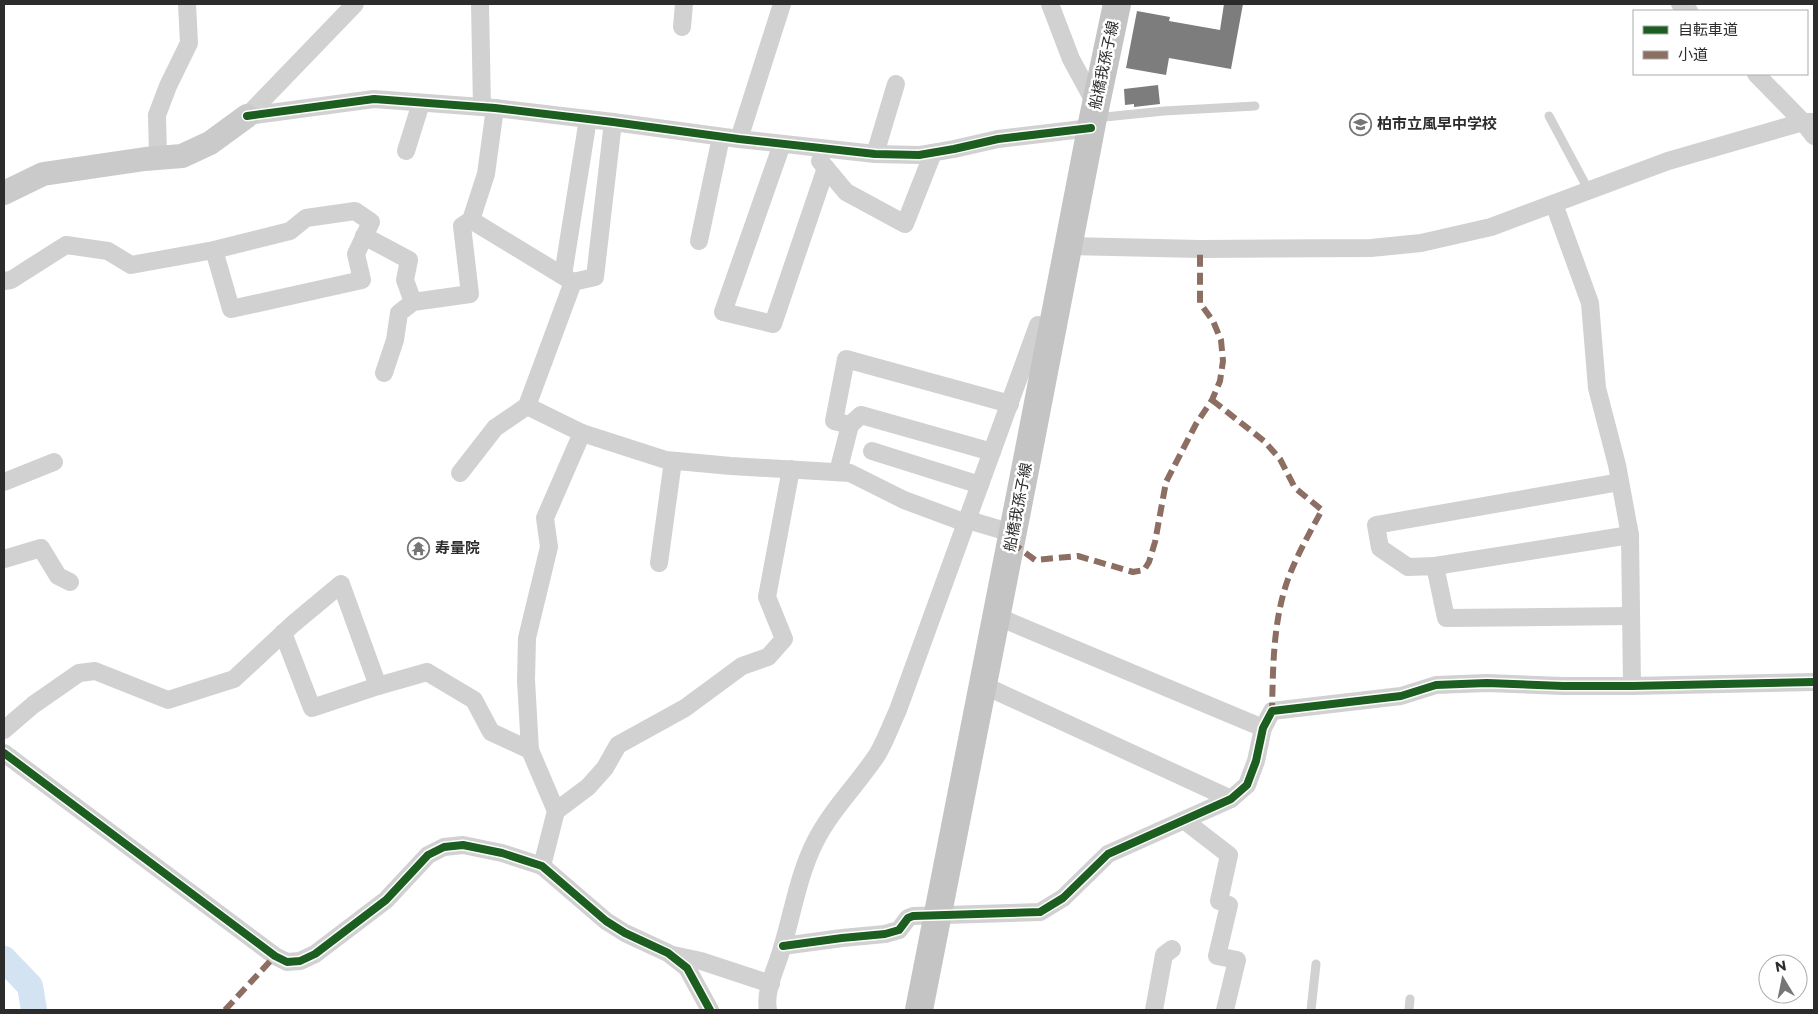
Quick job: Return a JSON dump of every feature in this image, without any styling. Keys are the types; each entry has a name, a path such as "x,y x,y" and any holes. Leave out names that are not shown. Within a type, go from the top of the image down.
{"main road":[{"name":"船橋我孫子線","path":"919,1010 1093,117 1117,4"}],"street":[{"path":"158,158 157,115 168,86 189,43 187,4"},
{"path":"4,193 43,174 182,156 210,144 247,116 354,4"},
{"path":"384,373 395,340 400,313 413,302 470,294 462,226 471,220 486,174 488,108 480,4"},
{"path":"682,27 684,4"},
{"path":"739,140 782,4"},
{"path":"247,116 374,99 488,108 613,122 739,140 875,154 919,155 1093,117 1050,4"},
{"path":"1757,75 1808,122 1814,136"},
{"path":"875,154 896,84"},
{"path":"406,151 421,103"},
{"path":"460,473 495,428 527,406 568,278 588,119"},
{"path":"471,220 568,278 595,278 613,122"},
{"path":"1068,246 1200,249 1371,248 1421,243 1491,227 1668,160 1808,122"},
{"path":"699,241 721,137"},
{"path":"782,144 723,312 773,324 826,168"},
{"path":"809,147 846,192 905,224 933,153"},
{"path":"1554,204 1590,303 1597,388 1620,482 1630,535 1632,686"},
{"path":"4,281 12,280 66,245 108,251 131,265 214,250 290,231 306,218 355,211 371,222 356,254 362,280 231,309 214,250"},
{"path":"364,236 409,260 405,280 413,302"},
{"path":"768,1010 767,1002 771,984 783,946 803,867 816,840 830,818 877,754 898,710 1038,326 1052,329"},
{"path":"850,425 834,421 846,359 1010,404"},
{"path":"527,406 582,433 632,450 673,461 850,473 904,500 967,522 1012,533"},
{"path":"838,472 850,425 861,415 992,452"},
{"path":"542,866 556,811 530,750 526,680 527,638 549,547 545,518 582,433"},
{"path":"872,451 980,485"},
{"path":"659,563 673,461"},
{"path":"4,482 54,462"},
{"path":"556,811 588,788 605,768 618,745 685,708 742,666 768,657 784,640 768,596 791,469"},
{"path":"1620,482 1376,525 1380,548 1408,567 1435,566 1630,535"},
{"path":"4,559 41,548 58,576 70,582"},
{"path":"1435,566 1446,618 1631,616"},
{"path":"4,730 33,705 80,673 95,671 168,700 234,679 283,633 341,584 378,686"},
{"path":"996,616 1264,728"},
{"path":"283,633 312,708 427,672 474,700 491,732 530,750"},
{"path":"783,946 884,934 898,930 908,918 1040,912 1064,898 1108,854 1231,799 1247,785 1256,761 1264,728 1272,711 1401,696 1436,685 1487,683 1632,686 1814,682"},
{"path":"983,685 1231,799"},
{"path":"4,753 275,956 287,962 300,961 315,954 386,900 428,855 444,847 463,845 502,853 542,866 606,921 625,933 668,953 701,961 771,984"},
{"path":"1185,820 1229,855 1219,901 1229,904 1217,956 1237,960 1225,1010"},
{"path":"1154,1010 1164,955 1172,949"},
{"path":"668,953 687,968 710,1010"}],"lane":[{"path":"1093,117 1254,106"},
{"path":"1549,116 1590,191"},
{"path":"1312,1010 1316,964"},
{"path":"1409,1010 1410,999"}],"building":[{"path":"1224,4 1243,4 1231,69 1169,58 1166,75 1126,68 1137,11 1170,17 1169,21 1220,30"},
{"path":"1158,85 1160,104 1134,107 1134,104 1125,105 1124,89"}],"waterway":[{"path":"4,959 30,986 34,1010"}],"marked path":[{"path":"1011,542 1035,560 1078,556 1133,572 1144,570 1149,562 1155,542 1166,482 1196,424 1212,400 1220,381 1223,361 1221,340 1213,321 1200,303 1200,249"},
{"path":"1212,400 1264,441 1280,459 1295,488 1322,510 1295,561 1279,611 1275,644 1272,711"},
{"path":"225,1010 275,956"}],"cycle path":[{"path":"247,116 374,99 495,108 875,154 919,155 998,139 1091,128"},
{"path":"783,946 885,934 899,930 908,918 913,916 1040,912 1063,898 1108,854 1231,799 1247,785 1256,761 1263,728 1272,711 1401,696 1436,685 1487,683 1632,686 1814,682"},
{"path":"4,753 275,956 287,962 300,961 315,954 386,900 428,855 444,847 463,845 502,853 542,866 606,921 625,933 668,953 687,968 710,1010"}],"place":[{"name":"柏市立風早中学校","path":"1361,124"},
{"name":"寿量院","path":"419,548"}]}
